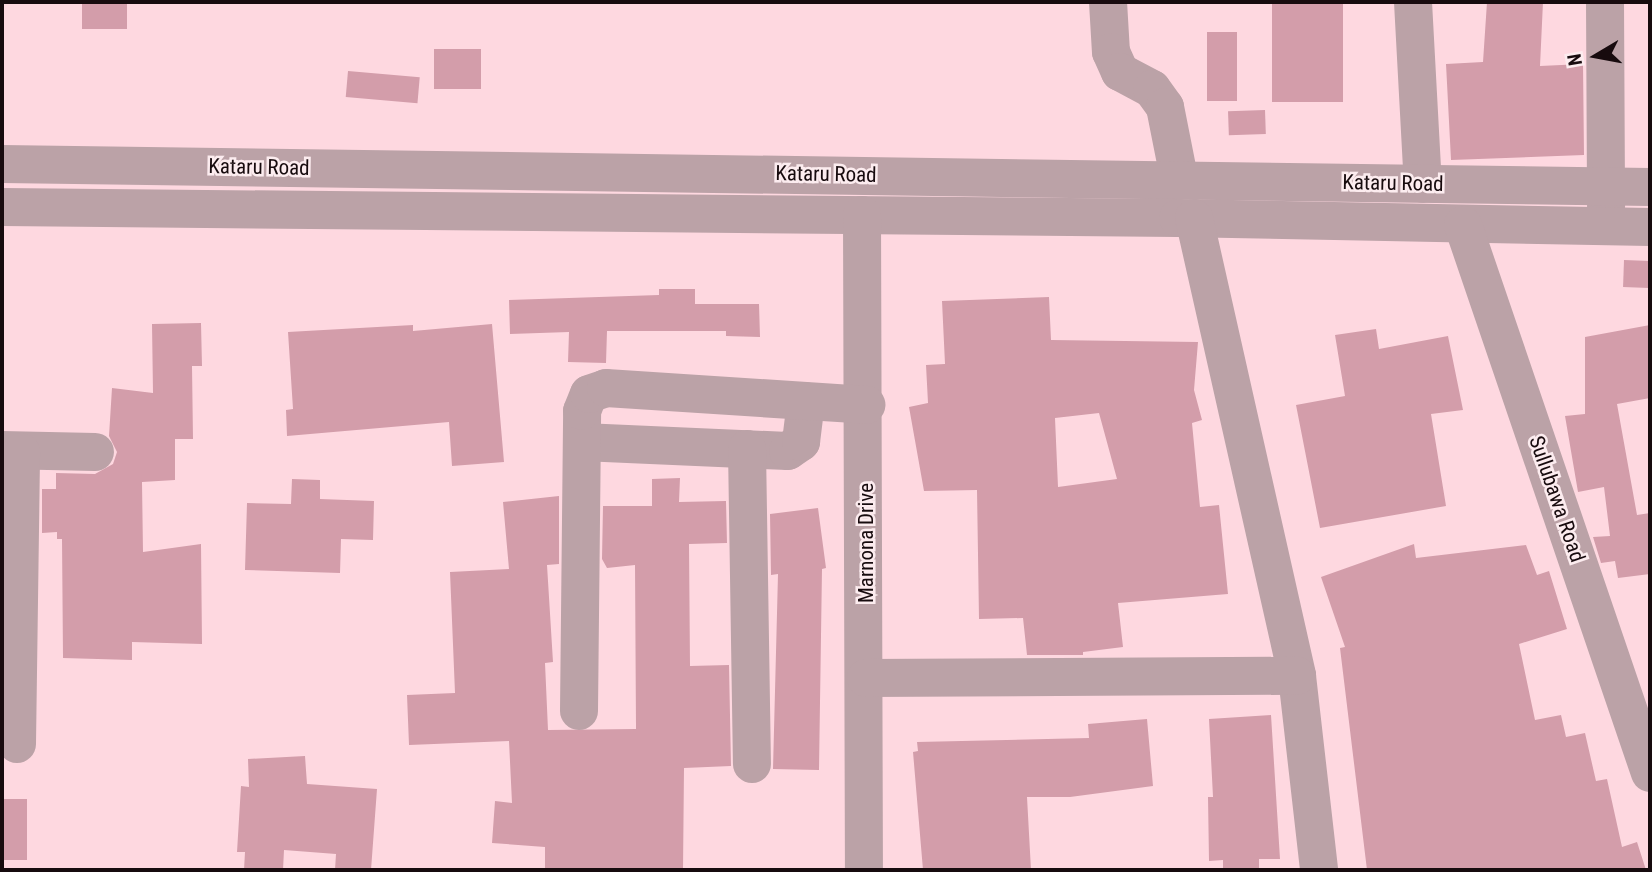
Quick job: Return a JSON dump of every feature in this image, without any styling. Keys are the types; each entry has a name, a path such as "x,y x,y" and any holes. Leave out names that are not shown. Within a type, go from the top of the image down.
{"street":[{"path":"1108,2 1111,52 1120,72 1152,89 1165,107 1179,178"},
{"path":"1413,2 1423,184"},
{"path":"1605,2 1606,226"},
{"name":"Kataru Road","path":"2,164 1179,178 1650,187"},
{"name":"Kataru Road","path":"2,207 1194,218 1650,227"},
{"name":"Marnona Drive","path":"862,215 866,405 864,870"},
{"path":"1194,218 1297,676 1319,870"},
{"name":"Sullubawa Road","path":"1463,225 1650,773"},
{"path":"579,710 582,411 589,394 606,388 866,405"},
{"path":"701,447 704,394"},
{"path":"582,442 796,449 802,442 806,401"},
{"path":"747,449 752,764"},
{"path":"17,744 12,451 94,452"},
{"path":"866,678 1297,676"}],"building":[{"path":"82,2 127,2 127,29 82,29"},
{"path":"1272,2 1343,2 1343,102 1272,102"},
{"path":"1487,2 1543,2 1540,66 1583,64 1584,155 1451,160 1446,64 1483,62"},
{"path":"1207,32 1237,32 1237,101 1207,101"},
{"path":"434,49 481,49 481,89 434,89"},
{"path":"348,71 420,77 417,103 346,97"},
{"path":"1265,110 1266,134 1229,135 1228,111"},
{"path":"1624,260 1650,261 1649,288 1623,287"},
{"path":"659,289 695,289 695,304 759,304 760,337 726,336 726,331 607,331 606,363 568,362 569,332 510,334 509,300 659,295"},
{"path":"1049,297 1051,340 1198,342 1194,390 1202,420 1192,423 1200,507 1219,505 1228,594 1118,603 1123,647 1083,652 1083,655 1027,655 1023,618 979,619 977,490 924,491 909,407 928,403 926,365 945,364 942,301","holes":["1099,413 1117,479 1058,487 1055,418"]},
{"path":"201,323 202,366 192,366 193,439 175,439 175,480 142,482 143,552 201,544 202,644 132,642 132,660 63,658 62,539 57,539 57,532 42,533 42,489 56,489 56,473 95,474 113,464 117,452 109,436 112,388 153,393 152,324"},
{"path":"492,324 504,462 452,466 449,422 287,436 286,410 293,409 288,332 413,325 413,331"},
{"path":"1650,325 1650,398 1617,404 1637,515 1650,513 1650,574 1618,578 1615,561 1601,563 1593,537 1610,536 1604,487 1578,492 1565,416 1585,414 1585,337"},
{"path":"1376,329 1379,349 1448,336 1463,410 1431,414 1446,506 1320,528 1296,405 1345,396 1335,335"},
{"path":"680,478 679,502 726,501 727,543 689,544 690,666 729,665 731,766 684,768 683,870 545,870 545,847 492,843 495,801 512,803 509,741 409,745 407,695 455,693 450,572 509,569 503,502 559,496 559,564 547,565 553,662 545,663 548,730 636,729 635,565 607,568 602,559 603,506 652,506 652,479"},
{"path":"292,479 320,480 320,499 374,501 373,540 341,539 340,573 245,570 247,503 291,504"},
{"path":"818,508 826,568 822,569 819,770 773,769 778,574 771,575 770,514"},
{"path":"1414,544 1416,558 1526,545 1537,575 1549,571 1567,629 1519,644 1535,720 1561,715 1566,737 1585,733 1596,781 1607,779 1622,847 1637,842 1646,870 1367,870 1340,648 1345,647 1321,577"},
{"path":"1271,715 1280,859 1259,859 1259,870 1223,870 1223,860 1209,861 1208,797 1213,797 1209,719"},
{"path":"1147,719 1153,786 1070,797 1027,797 1031,870 923,870 913,752 918,751 917,742 1089,738 1088,724"},
{"path":"305,756 307,784 377,789 371,870 335,870 336,854 284,850 283,870 244,870 245,852 237,852 241,786 249,787 248,759"},
{"path":"2,799 27,799 27,860 2,860"}]}
